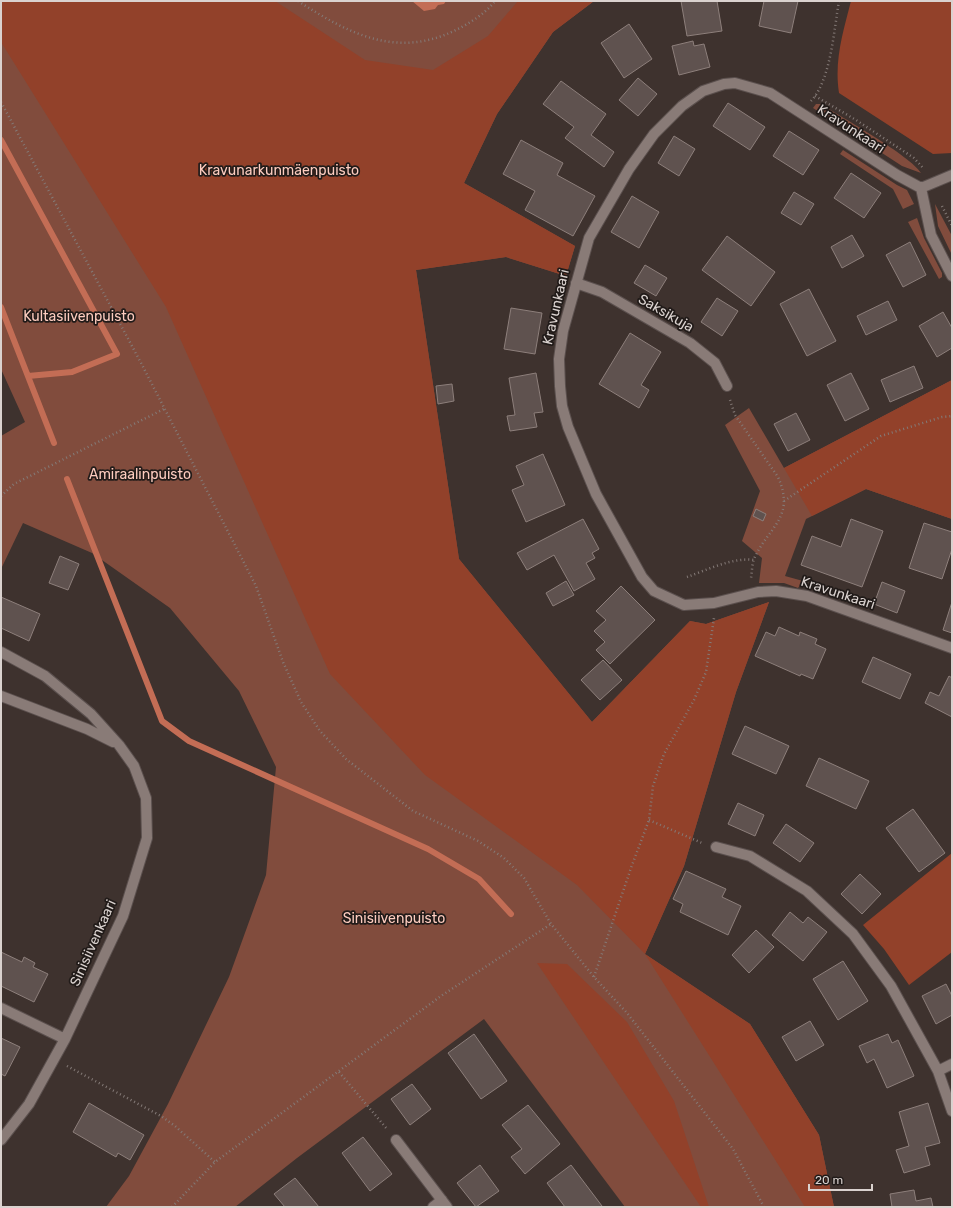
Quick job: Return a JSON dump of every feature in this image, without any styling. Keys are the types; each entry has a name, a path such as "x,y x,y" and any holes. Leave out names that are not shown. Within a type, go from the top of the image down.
{"street":[{"name":"Kravunkaari","path":"921,188 896,175 770,93 736,83 712,87 694,96 654,134 628,169 589,238 564,331 559,359 560,386 562,406 568,427 596,494 642,577 654,591 684,605 714,603 749,593 776,590 807,596 952,648"},
{"path":"952,174 921,188 931,236 952,276"},
{"name":"Saksikuja","path":"576,283 602,292 690,344 715,363 728,386"},
{"name":"Sinisiivenkaari","path":"1,652 44,676 91,714 118,745 134,766 146,798 147,838 123,916 65,1039 29,1104 1,1140"},
{"name":"Sinisiivenkaari","path":"1,696 87,729 118,745"},
{"path":"716,847 750,856 807,891 853,934 891,986 938,1072 952,1111"},
{"path":"1,1008 65,1039"},
{"path":"938,1072 952,1064"},
{"path":"396,1140 444,1204 433,1207"}],"path":[{"path":"298,1 328,21 347,30 379,41 408,44 441,37 465,26 495,1"},
{"path":"800,112 815,96 824,76 839,1"},
{"path":"1,102 256,586 283,662 301,702 320,731 346,759 412,811 478,841 504,858 524,878 551,924 594,977 627,1013 733,1149 764,1207"},
{"path":"728,386 731,408 778,477 782,488 784,501 783,509 774,529 754,560 749,593"},
{"path":"1,496 14,484 164,409"},
{"path":"784,501 881,436 942,417 952,416"},
{"path":"687,577 735,561 747,559 754,560"},
{"path":"594,977 649,820 652,786 664,754 694,700 706,672 714,620 714,603"},
{"path":"649,820 698,842 716,847"},
{"path":"172,1207 215,1162 441,996 551,924"},
{"path":"54,1059 161,1116 175,1126 215,1162"},
{"path":"339,1072 396,1140"}],"green space":[{"path":"1,1 594,1 553,32 497,114 464,183 575,246 566,276 506,257 416,270 459,559 592,722 690,621 706,624 769,602 736,692 684,866 645,954 750,1024 819,1135 834,1207 625,1207 484,1019 297,1158 235,1207 106,1207 129,1176 168,1104 229,977 266,875 276,767 239,691 170,608 92,553 23,523 1,569 1,436 25,422 1,369"},
{"name":"Kravunarkunmäenpuisto","path":"1,1 275,1 365,60 433,70 488,36 518,1 594,1 553,32 497,114 464,183 575,246 566,276 506,257 416,270 459,559 592,722 690,621 706,624 769,602 736,692 684,866 645,954 577,885 425,775 330,674 166,307 1,42"},
{"path":"851,1 952,1 952,153 933,154 839,93 838,58 842,35"},
{"path":"816,104 821,104 875,137 904,157 921,173 902,166 813,108"},
{"path":"843,150 907,190 914,204 903,209 893,189 840,154"},
{"path":"935,204 952,236 952,255 938,226"},
{"path":"917,218 924,238 942,273 942,277 939,279 908,222"},
{"path":"952,380 952,519 866,489 806,519 785,576 803,581 798,588 784,583 759,583 762,558 742,541 760,491 725,425 749,408 784,468"},
{"path":"952,380 952,519 866,489 812,516 784,468"},
{"path":"952,853 952,952 909,985 884,949 863,925"},
{"path":"645,954 750,1024 819,1135 834,1207 805,1207"},
{"path":"537,963 567,964 627,1022 674,1101 709,1207 701,1207"}],"shaded area":[{"path":"412,1 446,1 444,4 438,5 435,9 424,11"}],"building":[{"path":"681,1 717,1 722,31 687,36"},
{"path":"764,1 798,1 791,33 759,26"},
{"path":"629,24 652,59 624,78 601,43"},
{"path":"693,41 694,46 704,44 710,67 679,75 672,46"},
{"path":"638,78 657,94 638,116 619,100"},
{"path":"561,81 606,114 591,135 614,152 604,167 565,138 574,127 543,104"},
{"path":"728,103 765,127 750,150 713,126"},
{"path":"789,131 819,150 803,175 773,156"},
{"path":"674,136 695,149 679,176 658,163"},
{"path":"521,140 563,163 557,175 595,196 573,236 525,210 535,191 503,174"},
{"path":"851,173 881,193 864,218 834,198"},
{"path":"794,192 814,204 801,225 781,213"},
{"path":"632,196 659,212 639,248 611,232"},
{"path":"852,235 864,256 842,268 831,247"},
{"path":"727,236 775,272 751,306 702,270"},
{"path":"910,242 926,275 903,287 886,255"},
{"path":"645,265 667,278 656,296 634,283"},
{"path":"809,289 836,341 807,356 780,304"},
{"path":"717,298 738,311 722,336 701,322"},
{"path":"888,301 897,320 866,335 857,316"},
{"path":"511,308 542,313 535,354 504,349"},
{"path":"943,312 952,328 952,348 937,357 919,326"},
{"path":"630,333 661,352 641,385 649,390 639,408 599,384"},
{"path":"914,366 923,388 890,402 881,380"},
{"path":"536,373 543,412 534,413 537,427 510,431 507,416 515,415 509,378"},
{"path":"851,373 869,409 845,421 827,385"},
{"path":"452,384 454,401 438,404 436,386"},
{"path":"796,413 810,440 788,451 774,424"},
{"path":"543,454 565,505 526,522 512,490 524,485 516,466"},
{"path":"756,509 766,514 763,521 753,516"},
{"path":"583,519 599,549 592,553 595,558 586,563 595,579 574,591 554,555 527,570 517,553"},
{"path":"851,519 883,531 862,587 801,565 812,536 841,547"},
{"path":"924,523 952,532 952,549 942,579 909,568"},
{"path":"60,556 79,564 68,590 49,583"},
{"path":"566,581 574,595 553,606 546,593"},
{"path":"882,582 905,591 897,613 874,604"},
{"path":"621,586 655,620 610,664 596,650 605,642 594,631 606,620 596,611"},
{"path":"1,597 40,614 29,641 1,628"},
{"path":"952,602 952,633 943,630"},
{"path":"779,627 799,636 800,632 817,639 815,644 826,649 813,679 801,674 800,676 755,656 766,632 775,636"},
{"path":"873,657 911,674 900,699 862,682"},
{"path":"603,660 622,680 600,700 581,680"},
{"path":"949,676 952,678 952,717 925,703 930,692 939,696"},
{"path":"745,726 789,746 776,774 732,754"},
{"path":"819,758 869,781 856,809 806,786"},
{"path":"738,803 764,815 755,836 728,824"},
{"path":"913,809 945,853 919,872 886,828"},
{"path":"786,824 814,843 800,862 773,843"},
{"path":"686,871 726,889 722,897 741,906 728,935 680,912 683,904 673,899"},
{"path":"860,874 881,894 862,914 841,894"},
{"path":"790,912 803,923 808,917 827,932 803,961 772,935"},
{"path":"756,930 774,947 749,973 732,955"},
{"path":"1,952 22,962 24,957 35,963 33,967 48,974 34,1002 1,986"},
{"path":"843,961 868,1001 838,1020 813,979"},
{"path":"946,984 952,996 952,1015 936,1024 922,996"},
{"path":"810,1021 824,1045 796,1061 782,1037"},
{"path":"474,1034 507,1081 481,1099 448,1053"},
{"path":"888,1034 892,1043 898,1040 914,1076 887,1088 874,1059 867,1063 859,1046"},
{"path":"1,1038 20,1047 5,1076 1,1074"},
{"path":"412,1084 431,1109 410,1125 391,1099"},
{"path":"89,1103 144,1135 130,1160 118,1153 116,1157 73,1132"},
{"path":"928,1103 940,1143 925,1147 930,1165 904,1173 896,1150 909,1146 899,1112"},
{"path":"528,1105 560,1144 525,1174 511,1157 522,1149 502,1125"},
{"path":"363,1137 392,1174 370,1191 342,1153"},
{"path":"480,1165 499,1191 476,1207 457,1183"},
{"path":"571,1165 602,1206 601,1207 565,1207 547,1183"},
{"path":"295,1178 319,1207 285,1207 274,1194"},
{"path":"914,1190 916,1201 931,1198 933,1207 892,1207 890,1194"}],"waterway":[{"path":"1,140 117,354 72,372 28,376"},
{"path":"1,307 54,443"},
{"path":"67,479 162,721 189,741 428,849 479,879 511,914"}],"park label":[{"name":"Kultasiivenpuisto","path":"79,316"},
{"name":"Amiraalinpuisto","path":"140,474"},
{"name":"Sinisiivenpuisto","path":"394,918"}]}
